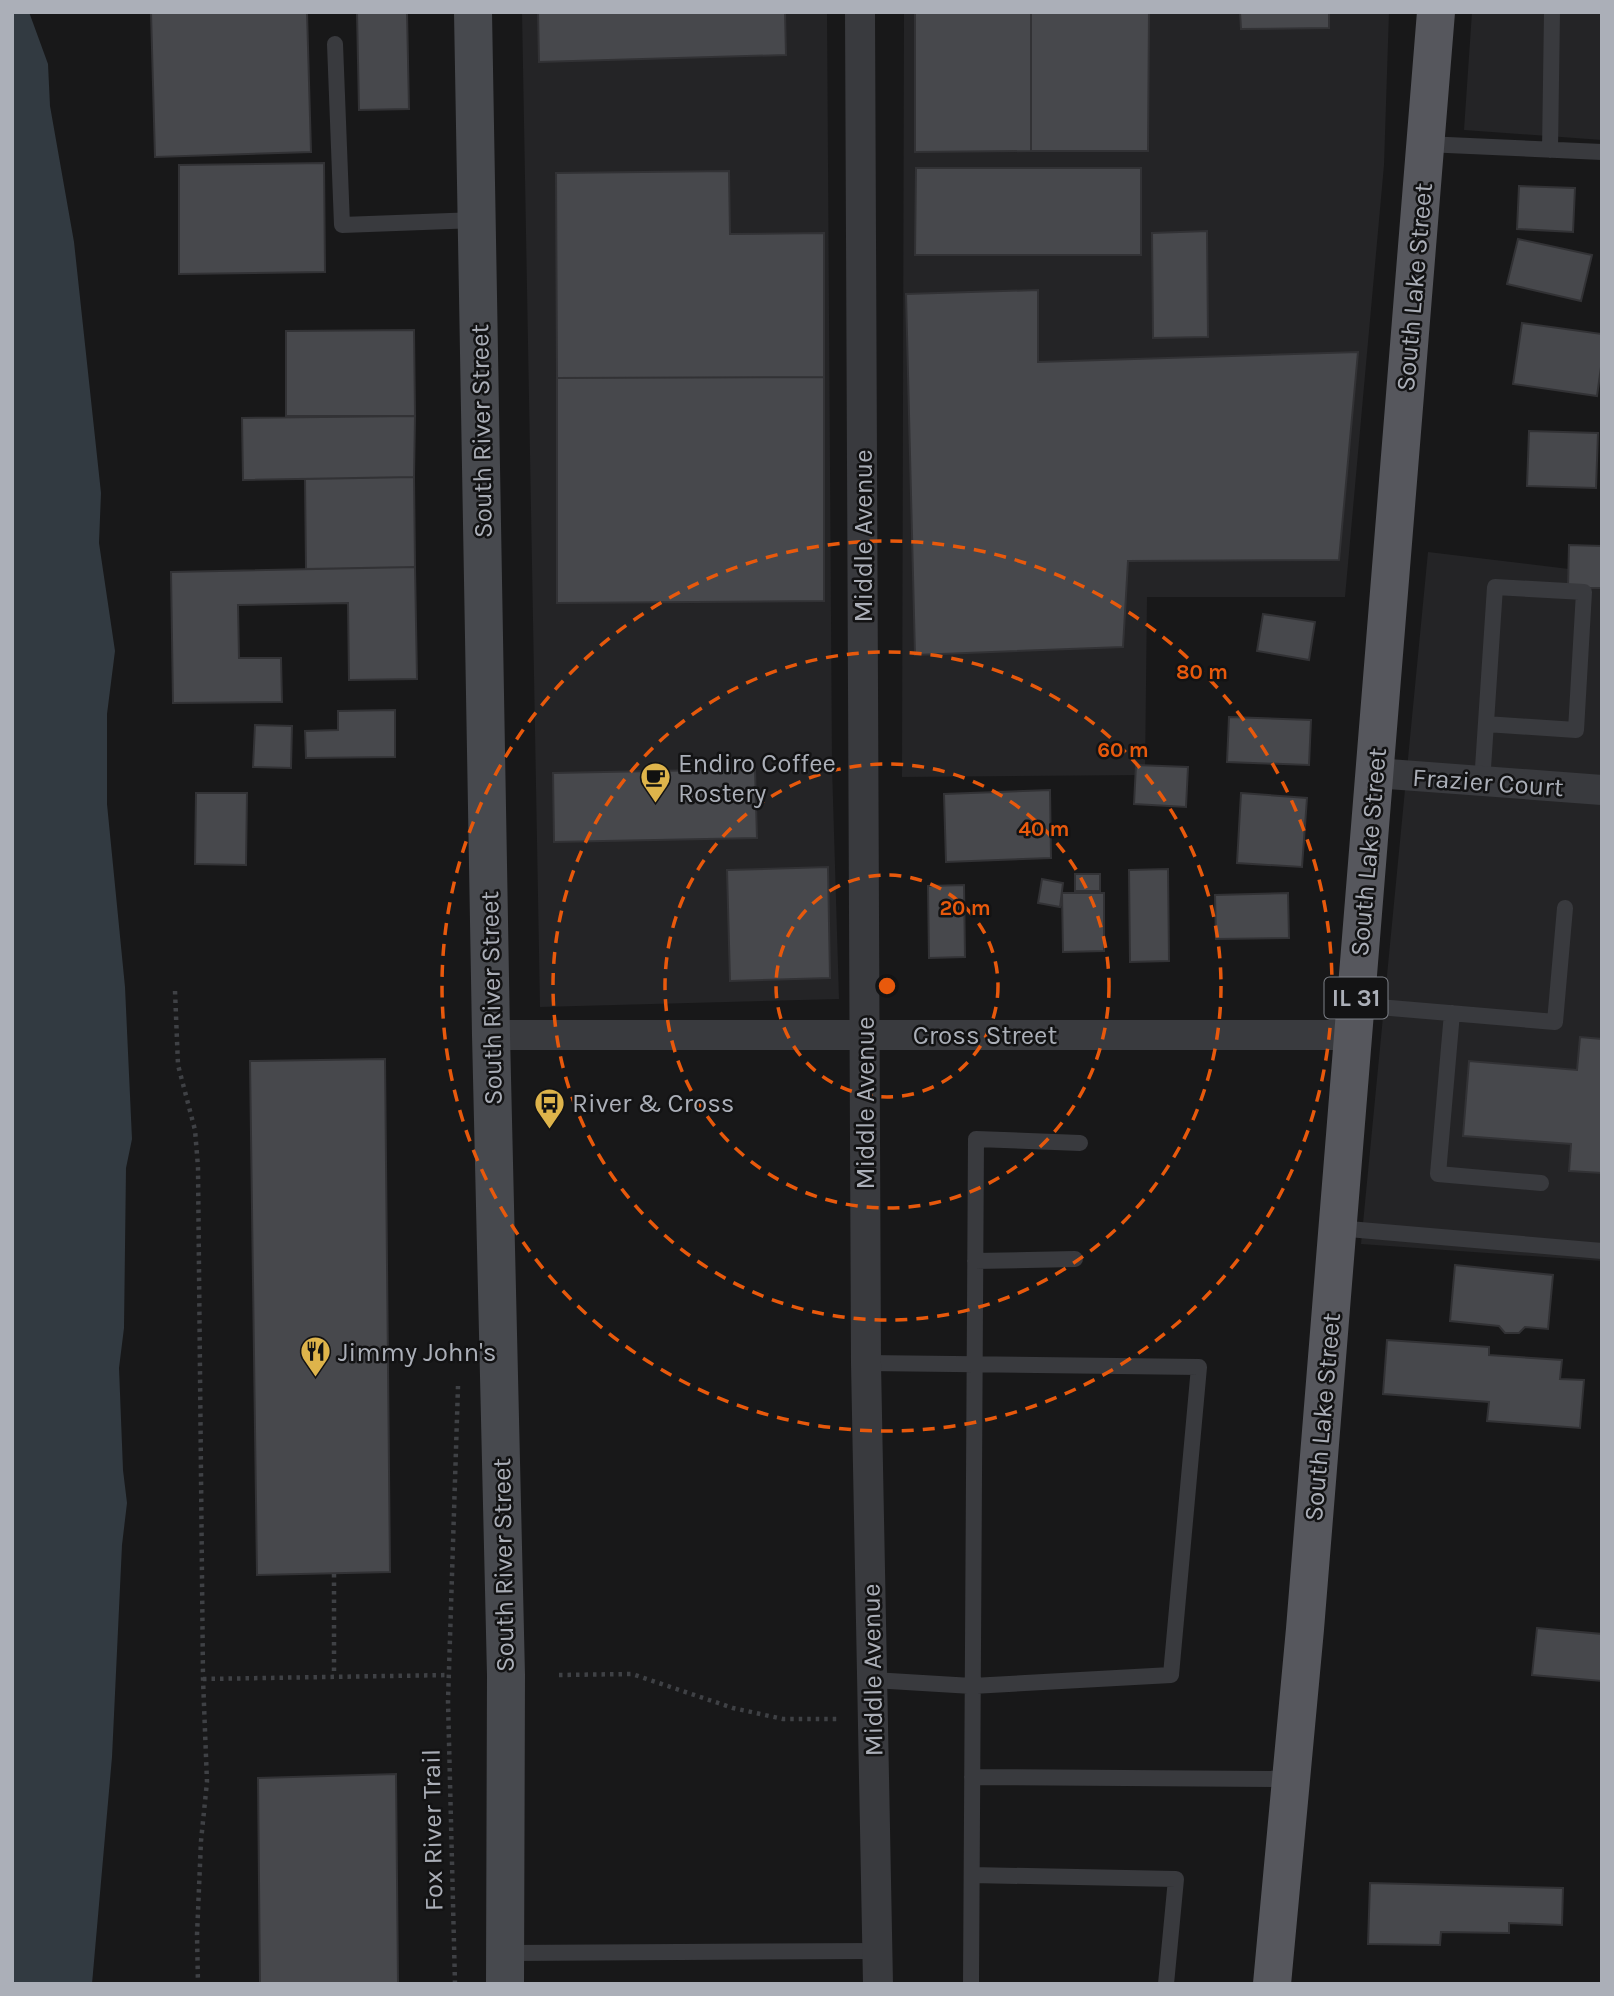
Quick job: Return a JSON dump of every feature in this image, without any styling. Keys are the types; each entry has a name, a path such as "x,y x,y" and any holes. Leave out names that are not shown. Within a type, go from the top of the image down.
{"main road":[{"name":"South Lake Street","path":"1272,1984 1375,773 1436,12"}],"street":[{"name":"South River Street","path":"473,12 491,1035 506,1675 505,1968"},
{"name":"Middle Avenue","path":"860,12 866,1363 878,1984"},
{"name":"Frazier Court","path":"1375,773 1602,790"},
{"name":"Cross Street","path":"491,1035 865,1035 1354,1020"}],"lane":[{"path":"1550,150 1552,12"},
{"path":"335,44 342,226 477,220"},
{"path":"1425,144 1602,152"},
{"path":"1482,783 1495,587 1584,593 1576,730 1486,724"},
{"path":"1354,1020 1452,1013 1555,1022 1565,908"},
{"path":"1452,1013 1438,1174 1541,1183"},
{"path":"971,1984 976,1139 1080,1143"},
{"path":"1337,1228 1602,1251"},
{"path":"975,1261 1075,1259"},
{"path":"866,1363 1199,1367 1171,1675 972,1686 873,1680"},
{"path":"972,1777 1291,1779"},
{"path":"972,1875 1176,1879 1166,1984"},
{"path":"505,1968 878,1951"}],"path":[{"path":"175,991 178,1065 195,1130 198,1167 203,1679 207,1782 201,1841 198,1984"},
{"path":"203,1679 334,1676 334,1574"},
{"path":"559,1675 632,1674 733,1708 783,1719 873,1720"},
{"name":"Fox River Trail","path":"334,1676 449,1675 455,1984"}],"shaded area":[{"path":"12,12 29,12 48,64 50,106 74,242 101,493 99,543 115,651 107,714 107,804 125,987 132,1139 126,1168 124,1328 119,1368 127,1503 122,1545 112,1757 92,1984 12,1984"},
{"path":"522,12 827,12 832,766 839,999 540,1007"},
{"path":"904,12 1389,12 1384,165 1345,597 1147,597 1145,775 902,777"},
{"path":"1472,12 1602,12 1602,140 1464,130"},
{"path":"1428,552 1602,573 1602,1261 1361,1244"}],"building":[{"path":"151,12 307,12 311,152 155,157"},
{"path":"357,12 407,12 409,109 359,110"},
{"path":"538,12 785,12 786,55 539,62"},
{"path":"915,12 1031,12 1031,151 915,152"},
{"path":"1031,12 1149,12 1148,151 1031,151"},
{"path":"1240,12 1329,12 1329,28 1241,29"},
{"path":"324,163 325,272 179,274 179,165"},
{"path":"916,168 1141,168 1141,255 915,255"},
{"path":"729,171 730,234 824,233 824,377 557,378 556,173"},
{"path":"1519,186 1575,188 1573,232 1517,229"},
{"path":"1207,231 1208,337 1153,338 1152,233"},
{"path":"1518,239 1592,255 1581,301 1507,284"},
{"path":"1038,290 1038,362 1358,352 1339,560 1128,561 1123,647 915,655 906,294"},
{"path":"1522,323 1602,334 1597,396 1513,384"},
{"path":"414,330 415,416 286,416 286,331"},
{"path":"824,377 824,601 557,603 557,378"},
{"path":"415,416 414,477 243,480 242,418"},
{"path":"1529,431 1598,433 1596,488 1527,486"},
{"path":"414,477 415,567 306,569 305,479"},
{"path":"1569,545 1602,546 1602,588 1568,588"},
{"path":"415,567 417,679 349,680 348,603 238,605 239,658 281,658 282,702 173,703 171,572"},
{"path":"1263,614 1315,622 1309,660 1257,651"},
{"path":"395,710 395,757 306,758 305,731 338,730 338,711"},
{"path":"1229,717 1311,720 1309,765 1227,762"},
{"path":"255,725 292,726 291,768 253,767"},
{"path":"1136,765 1188,767 1186,807 1134,804"},
{"name":"Endiro Coffee Rostery","path":"755,769 757,838 554,842 553,773"},
{"path":"1050,790 1051,858 946,862 944,794"},
{"path":"196,793 247,793 246,865 195,864"},
{"path":"1241,793 1307,798 1302,867 1237,863"},
{"path":"828,867 830,978 730,981 727,870"},
{"path":"1168,869 1169,961 1130,962 1129,870"},
{"path":"1075,874 1100,874 1100,891 1075,891"},
{"path":"1042,879 1063,883 1060,907 1038,903"},
{"path":"964,885 965,957 929,958 928,886"},
{"path":"1062,893 1104,893 1104,951 1063,952"},
{"path":"1288,893 1289,938 1216,939 1215,895"},
{"path":"1580,1037 1602,1039 1602,1173 1569,1171 1571,1144 1463,1136 1469,1061 1577,1070"},
{"path":"385,1059 390,1572 257,1575 250,1061"},
{"path":"1455,1265 1553,1275 1548,1329 1525,1327 1519,1333 1505,1333 1499,1326 1450,1321"},
{"path":"1387,1340 1489,1347 1489,1355 1562,1360 1560,1379 1584,1380 1580,1428 1487,1421 1489,1402 1383,1394"},
{"path":"1537,1628 1602,1634 1602,1681 1532,1675"},
{"path":"396,1774 398,1984 260,1984 258,1778"},
{"path":"1370,1883 1563,1888 1562,1925 1509,1923 1509,1933 1441,1932 1440,1945 1368,1944"}],"place":[{"name":"Endiro Coffee Rostery","path":"655,805"},
{"name":"River & Cross","path":"549,1130"},
{"name":"Jimmy John's","path":"315,1379"}]}
